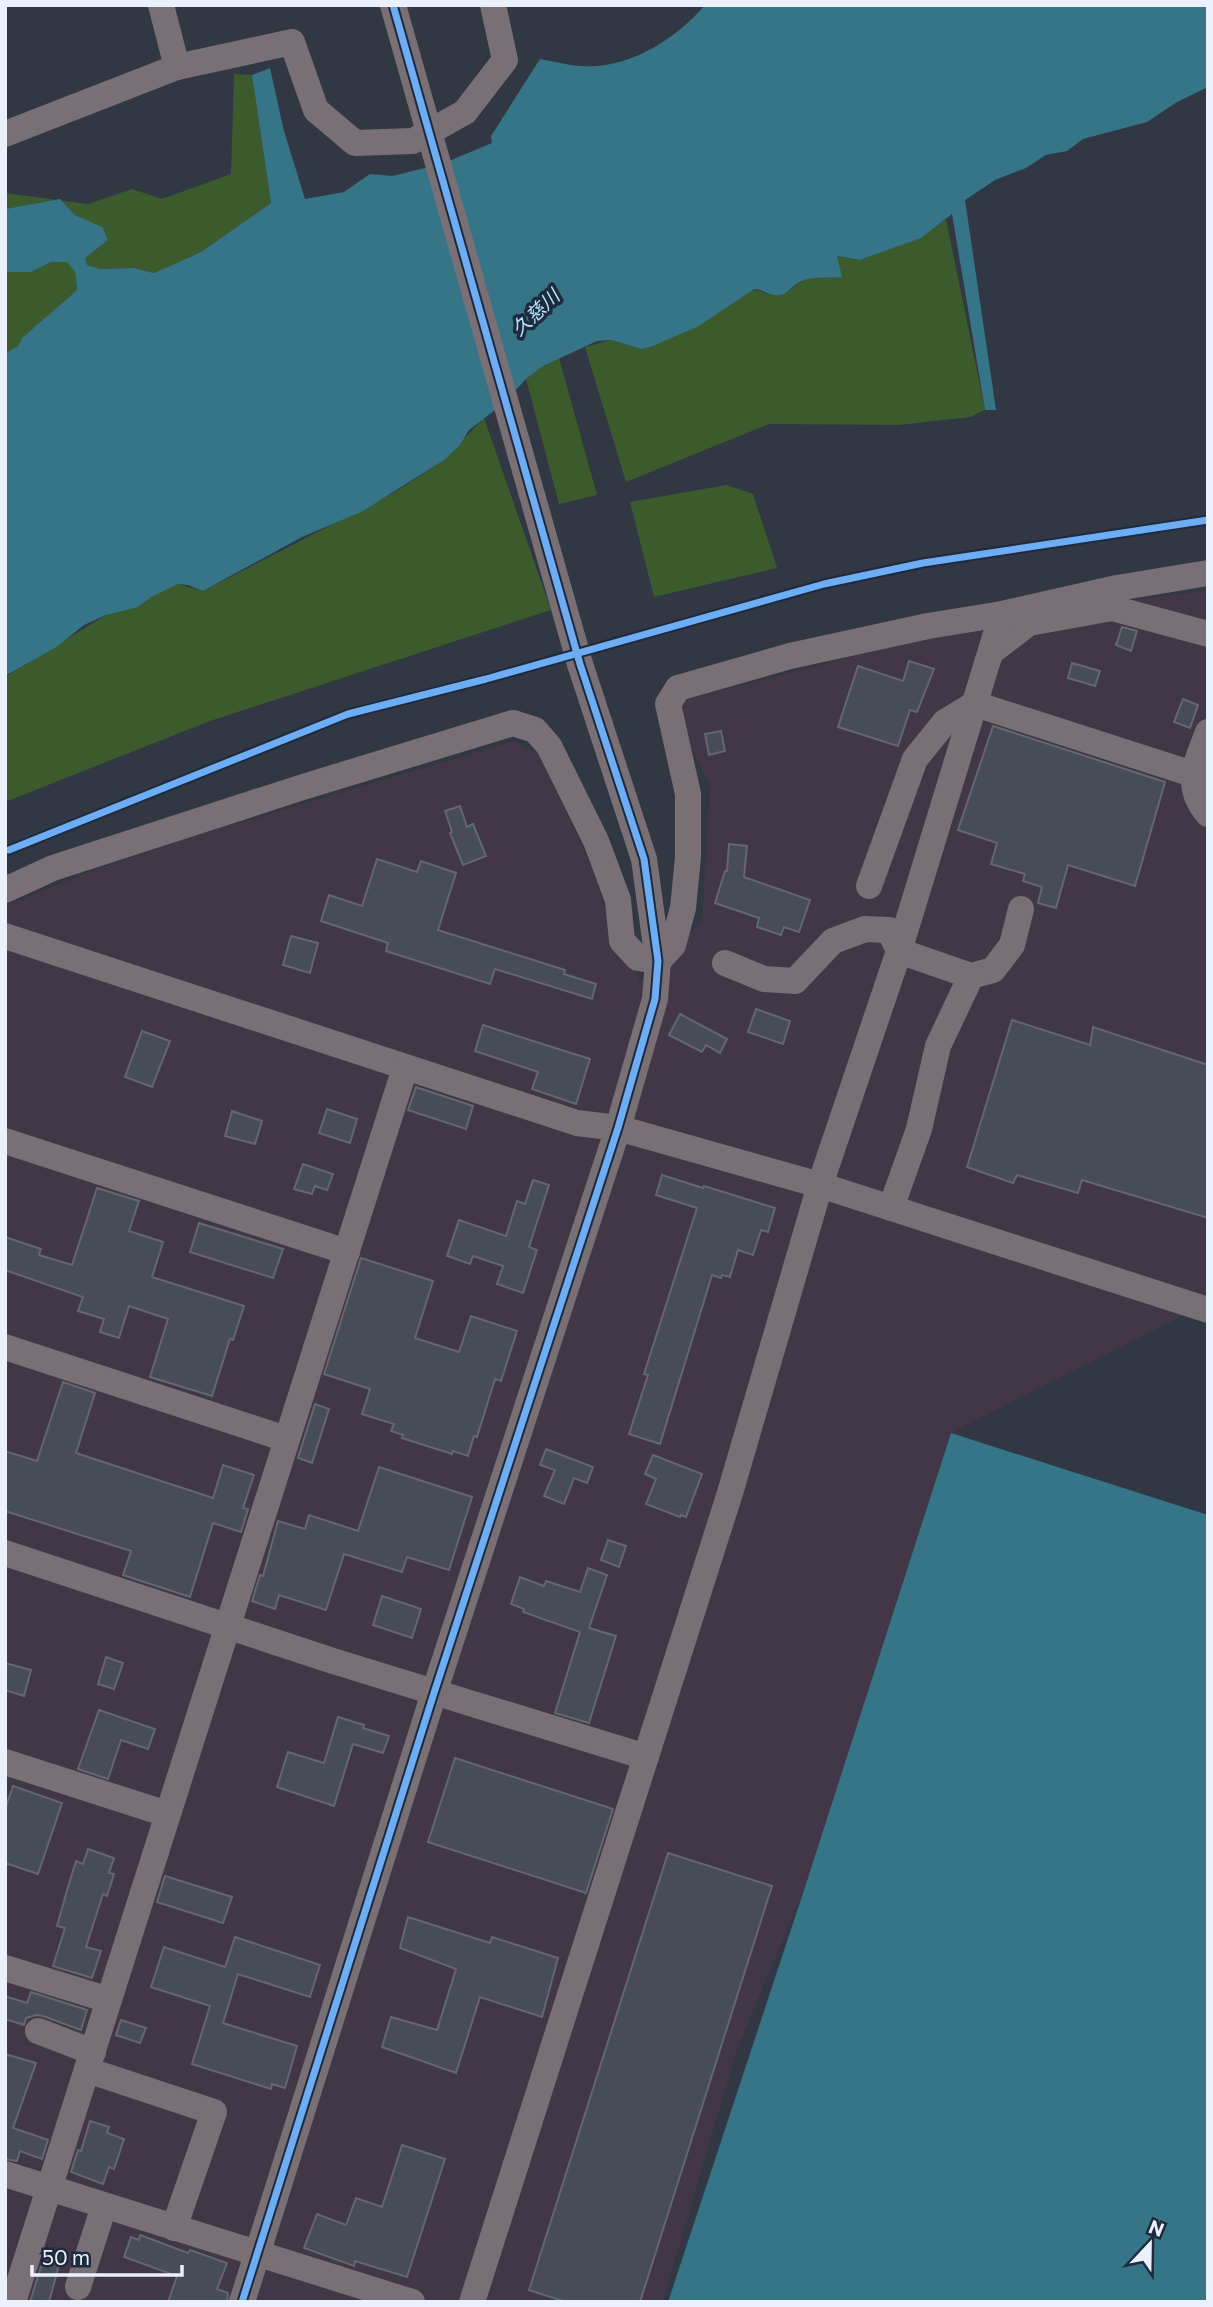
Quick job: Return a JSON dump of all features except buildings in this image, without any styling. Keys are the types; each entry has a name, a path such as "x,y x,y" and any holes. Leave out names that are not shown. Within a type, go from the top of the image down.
{"street":[{"path":"161,5 177,67"},
{"path":"242,2302 434,1693 618,1128 655,999 658,961 644,859 576,658 393,5"},
{"path":"5,134 177,67 292,42 316,110 355,143 412,142 465,112 505,60 493,5"},
{"path":"658,961 673,945 683,908 688,857 688,794 668,704 678,688 790,656 928,626 1002,614 1117,587 1208,573"},
{"path":"991,652 1029,623 1112,608 1208,634"},
{"path":"472,2302 730,1493 820,1185 899,951 1002,614"},
{"path":"869,886 915,759 945,722 975,705 1200,777"},
{"path":"5,890 66,863 513,723 536,730 549,746 596,841 618,900 622,941 638,958 658,961"},
{"path":"1208,732 1200,777 1201,806 1208,814"},
{"path":"725,963 764,979 795,981 833,941 865,929 889,930 899,951 971,976 993,970 1012,945 1021,909"},
{"path":"5,936 577,1123 618,1128 820,1185 1208,1310"},
{"path":"891,1208 919,1129 939,1046 971,976"},
{"path":"13,2302 405,1068"},
{"path":"5,1142 346,1252"},
{"path":"5,1347 286,1439"},
{"path":"5,1553 434,1693 646,1757"},
{"path":"5,1762 167,1814"},
{"path":"5,1968 108,2000"},
{"path":"38,2031 90,2061 214,2112 174,2228"},
{"path":"5,2174 412,2302"},
{"path":"78,2287 104,2206"}],"path":[{"path":"9,850 348,714 576,658 836,581 923,563 1208,520"}],"shaded area":[{"path":"1208,591 1208,1303 951,1433 806,1884 737,2050 663,2302 5,2302 5,906 81,875 184,839 514,741 539,754 640,981 702,921 710,786 668,704 893,646 1136,599"}],"green space":[{"path":"234,74 252,75 271,203 201,252 154,273 134,268 100,269 87,265 84,258 108,240 102,228 75,215 61,200 88,204 132,189 162,199 231,174"},
{"path":"5,193 56,200 5,209"},
{"path":"946,219 985,410 970,417 899,425 769,424 626,482 585,347 611,340 641,349 754,289 776,295 807,279 841,277 836,256 860,260 920,238"},
{"path":"51,262 67,262 75,272 77,290 5,355 5,272 31,272"},
{"path":"559,358 597,495 559,504 526,379"},
{"path":"484,418 551,610 210,721 5,802 5,677 106,615 178,584 203,591 395,492 429,470"},
{"path":"726,485 753,494 777,568 654,597 630,502"}],"water":[{"name":"久慈川","path":"705,5 1208,5 1208,87 1177,102 1147,122 1083,139 1067,151 1046,155 1026,168 995,180 965,200 996,410 985,410 952,214 921,238 860,260 837,256 842,277 808,279 778,295 754,289 697,327 650,347 641,349 611,340 597,341 543,366 526,379 503,404 469,430 460,445 444,460 363,511 302,537 203,591 178,584 151,597 138,607 106,615 84,625 58,646 5,676 5,354 18,346 22,338 77,290 75,272 67,262 51,262 31,272 5,272 5,209 60,199 75,215 102,227 108,240 85,258 87,265 100,269 134,268 154,273 201,252 271,203 252,75 270,68 284,131 305,199 344,192 370,174 393,176 444,163 492,143 491,136 540,59 578,66 617,63 666,40"},
{"path":"951,1433 1208,1515 1208,2302 668,2302 806,1884"}],"cycle path":[{"path":"242,2302 434,1693 618,1128 655,999 658,961 644,859 580,664 393,5"},
{"path":"9,850 348,714 486,679 824,584 923,563 1208,520"}]}
